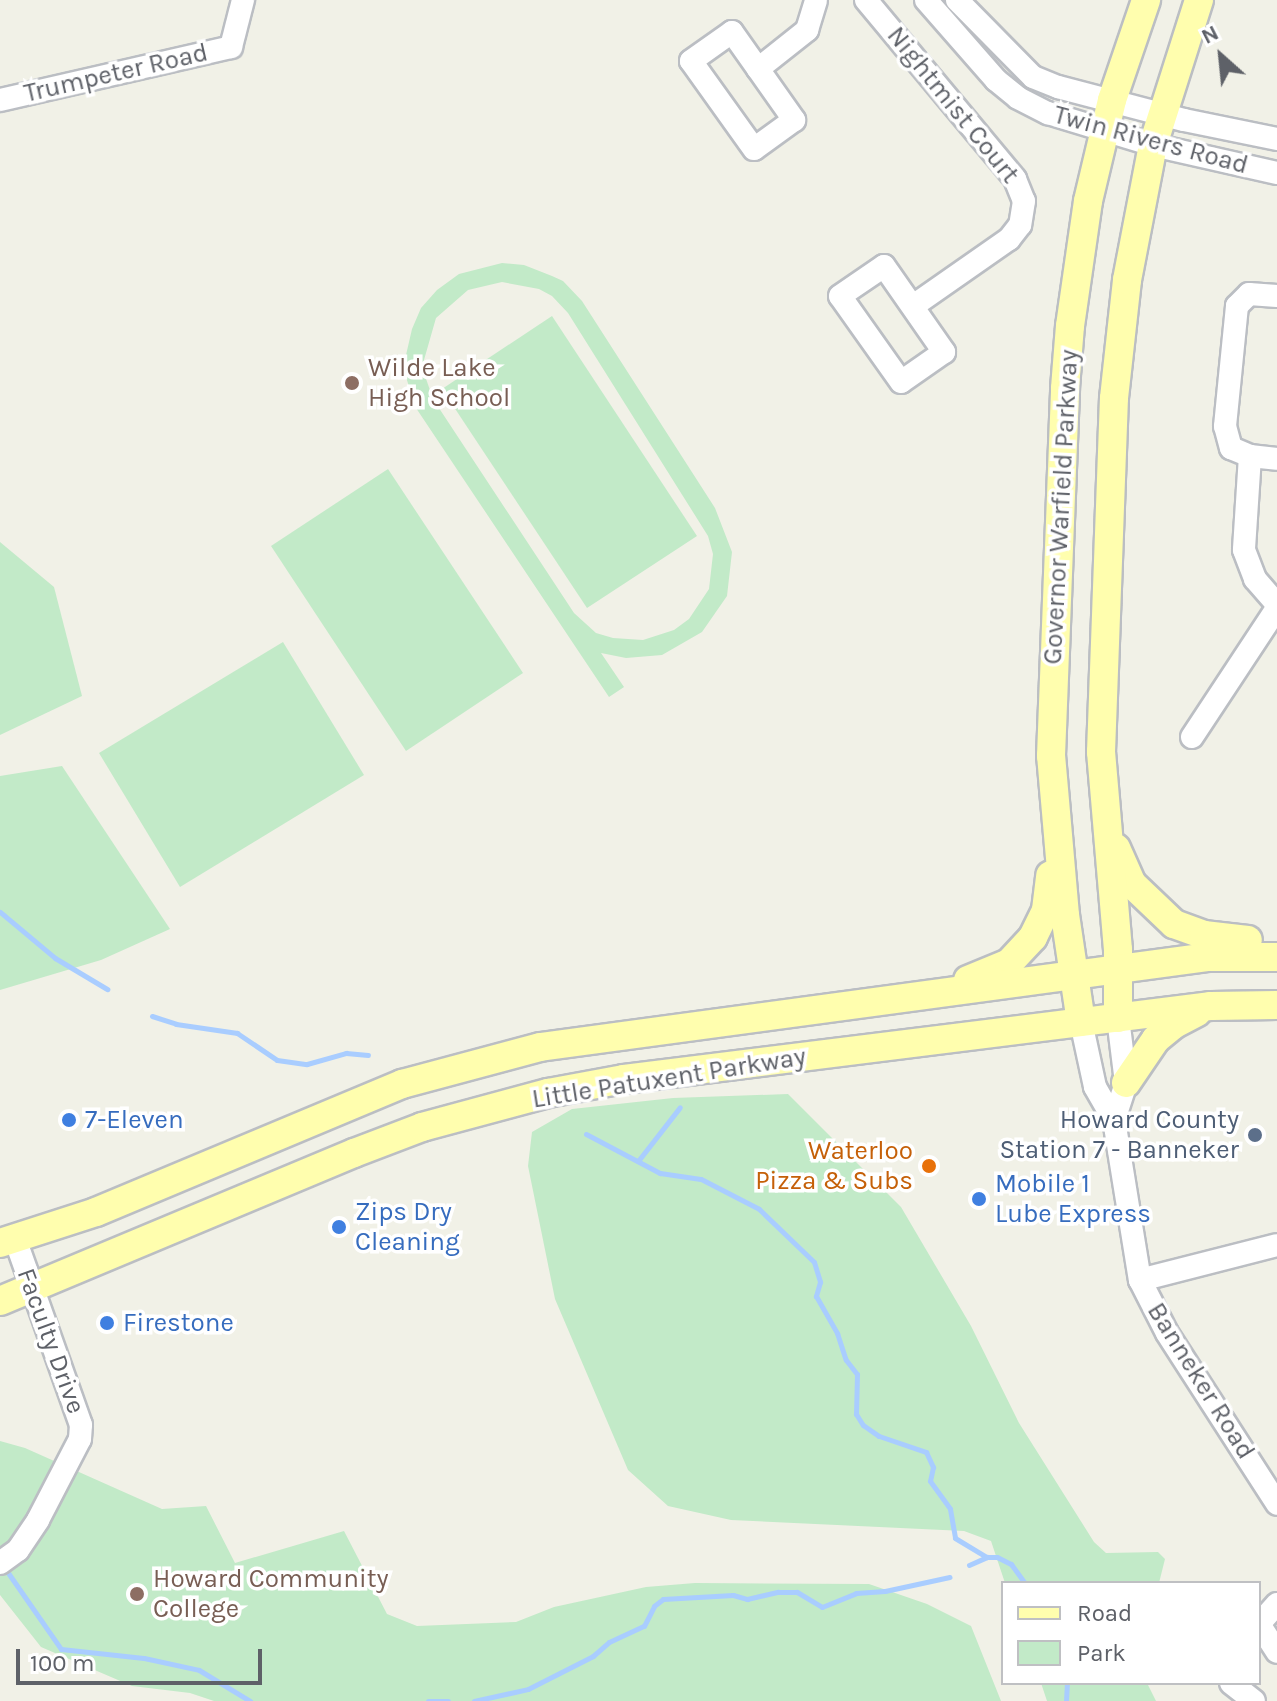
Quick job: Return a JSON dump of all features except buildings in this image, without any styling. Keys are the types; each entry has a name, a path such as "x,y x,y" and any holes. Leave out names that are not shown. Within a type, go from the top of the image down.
{"main road":[{"name":"Governor Warfield Parkway","path":"1081,1022 1055,822 1051,704 1070,326 1088,201 1112,100 1146,0"},
{"name":"Governor Warfield Parkway","path":"1118,1018 1119,969 1103,807 1103,658 1114,398 1127,280 1153,145 1199,0"},
{"path":"1103,807 1120,860 1132,884 1162,915 1174,924 1204,935 1277,943"},
{"path":"859,1006 986,975 1009,963 1033,937 1046,910 1055,822"},
{"name":"Little Patuxent Parkway","path":"8,1241 96,1212 334,1109 468,1064 617,1034 859,1006 1207,957 1277,957"},
{"name":"Little Patuxent Parkway","path":"0,1301 354,1153 480,1110 624,1079 1211,1006 1277,1005"},
{"path":"1126,1083 1156,1039 1173,1025 1211,1006"}],"street":[{"name":"Trumpeter Road","path":"0,100 231,47 243,0"},
{"path":"758,69 807,30 816,0"},
{"name":"Nightmist Court","path":"866,0 1015,179 1024,201 1020,225 1009,239 913,306"},
{"name":"Twin Rivers Road","path":"926,0 980,64 1018,98 1048,113 1153,145 1277,173"},
{"name":"Twin Rivers Road","path":"957,0 1033,77 1058,87 1161,114 1277,139"},
{"path":"732,32 758,69 794,120 754,149 691,61 732,32"},
{"path":"884,266 913,306 944,352 901,382 840,296 884,266"},
{"path":"1277,296 1249,294 1237,306 1225,426 1231,448 1250,456 1277,459"},
{"path":"1192,737 1277,606 1255,579 1244,550 1242,533 1250,456"},
{"path":"1114,1120 1126,1083 1118,1018"},
{"name":"Banneker Road","path":"1081,1022 1095,1087 1114,1120 1140,1280 1167,1333 1277,1504"},
{"name":"Faculty Drive","path":"0,1563 18,1550 27,1537 80,1439 81,1425 32,1289 8,1241"},
{"path":"1140,1280 1277,1245"},
{"path":"1261,1622 1277,1604"},
{"path":"1261,1627 1277,1652"},
{"path":"1234,1685 1254,1701"}],"green space":[{"path":"502,263 524,265 563,281 582,301 715,508 732,552 727,596 702,632 662,655 626,658 601,653 624,687 609,697 416,408 403,368 412,329 421,308 437,290 459,274","holes":["502,282 539,289 552,296 568,313 708,536 713,554 709,589 689,619 674,630 643,640 613,638 596,633 574,613 433,399 422,367 436,318 468,290"]},
{"path":"552,316 697,536 587,608 442,389"},
{"path":"388,469 523,673 406,751 271,546"},
{"path":"0,542 54,587 82,696 0,735"},
{"path":"283,642 364,775 180,887 99,753"},
{"path":"62,766 170,929 101,960 0,990 0,776"},
{"path":"788,1094 901,1207 971,1326 1019,1423 1094,1542 1106,1553 1158,1552 1165,1559 1160,1581 1004,1581 991,1541 964,1531 731,1520 668,1506 628,1470 555,1299 528,1166 532,1132 572,1109 673,1098"},
{"path":"0,1441 25,1448 162,1509 206,1506 235,1563 344,1531 387,1614 417,1626 516,1622 554,1607 646,1587 695,1583 869,1584 927,1604 971,1626 1001,1701 214,1701 190,1693 132,1686 41,1647 0,1595"},
{"path":"1042,1685 1148,1685 1156,1701 1047,1701"}],"waterway":[{"path":"0,912 55,958 107,989"},
{"path":"152,1016 176,1024 237,1033 277,1060 307,1064 346,1053 368,1055"},
{"path":"638,1161 680,1107"},
{"path":"586,1134 660,1173 701,1179 759,1209 814,1262 820,1282 816,1296 837,1333 846,1360 857,1374 856,1414 863,1425 879,1436 926,1452 933,1467 930,1481 950,1509 955,1538 987,1557"},
{"path":"969,1565 987,1557 997,1557 1011,1564 1024,1581"},
{"path":"4,1567 61,1649 144,1658 199,1670 250,1701"},
{"path":"474,1701 528,1689 593,1656 609,1642 644,1626 654,1606 663,1599 733,1595 747,1599 778,1592 797,1592 822,1607 856,1593 885,1591 950,1577"},
{"path":"1066,1701 1067,1685"},
{"path":"428,1701 448,1701"}],"place":[{"name":"Wilde Lake High School","path":"352,383"},
{"name":"7-Eleven","path":"69,1120"},
{"name":"Howard County Station 7 - Banneker","path":"1255,1135"},
{"name":"Waterloo Pizza & Subs","path":"929,1166"},
{"name":"Mobile 1 Lube Express","path":"979,1199"},
{"name":"Zips Dry Cleaning","path":"339,1227"},
{"name":"Firestone","path":"107,1323"},
{"name":"Howard Community College","path":"137,1594"}]}
